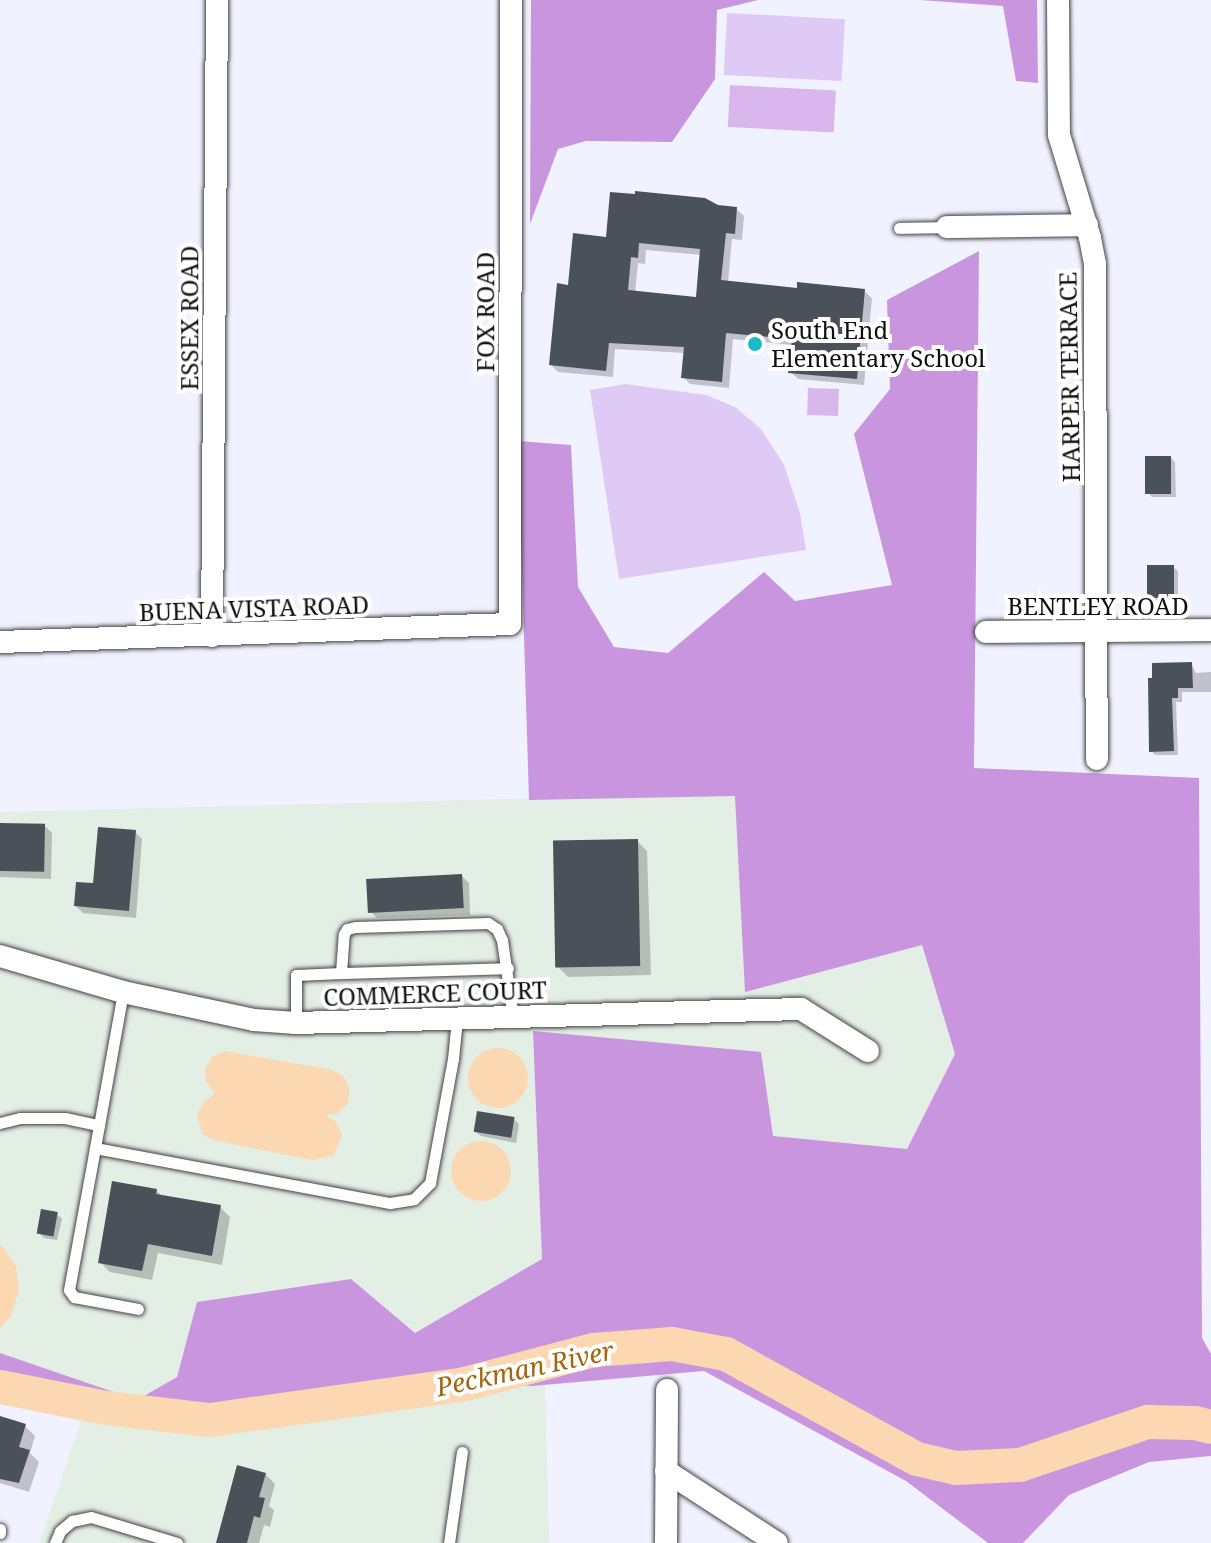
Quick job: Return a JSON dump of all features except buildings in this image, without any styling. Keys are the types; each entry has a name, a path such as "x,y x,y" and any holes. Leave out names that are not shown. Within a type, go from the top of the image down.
{"street":[{"name":"ESSEX ROAD","path":"212,636 217,0"},
{"name":"FOX ROAD","path":"510,624 511,0"},
{"name":"HARPER TERRACE","path":"1058,0 1059,135 1087,225 1095,276 1097,759"},
{"path":"947,227 1087,225"},
{"name":"BUENA VISTA ROAD","path":"0,642 510,624"},
{"name":"BENTLEY ROAD","path":"986,632 1211,630"},
{"name":"COMMERCE COURT","path":"0,956 123,992 233,1017 296,1023 801,1009 868,1051"},
{"path":"666,1543 667,1390"},
{"path":"666,1471 777,1543"}],"lane":[{"path":"899,228 947,227"},
{"path":"341,973 347,929 488,923 497,929 502,940 513,1017"},
{"path":"296,1023 296,975 508,968"},
{"path":"123,992 69,1290 74,1297 138,1309"},
{"path":"95,1148 390,1203 414,1199 430,1183 453,1059 457,1019"},
{"path":"0,1123 20,1118 65,1118 99,1125"},
{"path":"449,1543 462,1452"},
{"path":"55,1543 60,1531 72,1521 91,1517 177,1543"}],"shaded area":[{"path":"531,0 758,0 717,10 715,79 672,142 586,141 558,149 530,224"},
{"path":"920,0 1037,0 1038,83 1016,81 1003,6"},
{"path":"727,13 845,19 842,81 724,75"},
{"path":"730,85 836,91 834,132 728,127"},
{"path":"979,251 974,768 1199,778 1202,1338 1211,1354 1211,1456 1149,1462 1069,1495 1023,1543 988,1543 906,1481 704,1371 532,1386 501,1384 195,1432 71,1416 0,1401 0,1353 137,1400 177,1377 197,1302 351,1279 415,1333 542,1259 533,1031 761,1052 773,1136 907,1149 955,1054 922,945 745,992 735,796 529,800 518,441 571,445 578,587 614,647 668,653 764,572 795,601 892,585 854,434 890,389 887,300"},
{"path":"625,384 706,395 735,407 761,429 784,465 800,513 806,550 619,579 590,390"},
{"path":"808,388 839,389 838,416 807,415"},
{"path":"749,793 922,945 955,1054 907,1149 773,1136 534,1031 542,1259 415,1333 351,1279 137,1400 0,1353 0,812"},
{"path":"498,1048 509,1050 519,1057 526,1067 526,1089 519,1099 509,1106 498,1108 487,1106 477,1099 470,1089 468,1078 470,1067 477,1057 487,1050"},
{"path":"225,1051 332,1070 344,1077 350,1090 347,1104 337,1114 326,1116 336,1122 342,1135 334,1155 313,1160 216,1141 202,1134 197,1114 203,1103 215,1093 206,1082 205,1069 212,1057"},
{"path":"481,1141 493,1143 502,1150 509,1159 509,1183 502,1192 493,1199 481,1201 469,1199 460,1192 453,1183 451,1171 453,1159 460,1150 469,1143"},
{"path":"0,1243 16,1266 19,1291 10,1317 0,1328"},
{"path":"515,1381 545,1383 549,1543 39,1543 84,1413"}],"waterway":[{"name":"Peckman River","path":"0,1387 106,1408 210,1420 465,1384 594,1350 672,1344 726,1354 917,1459 956,1468 1020,1465 1148,1422 1195,1423 1211,1427"}],"place":[{"name":"South End Elementary School","path":"755,344"}]}
